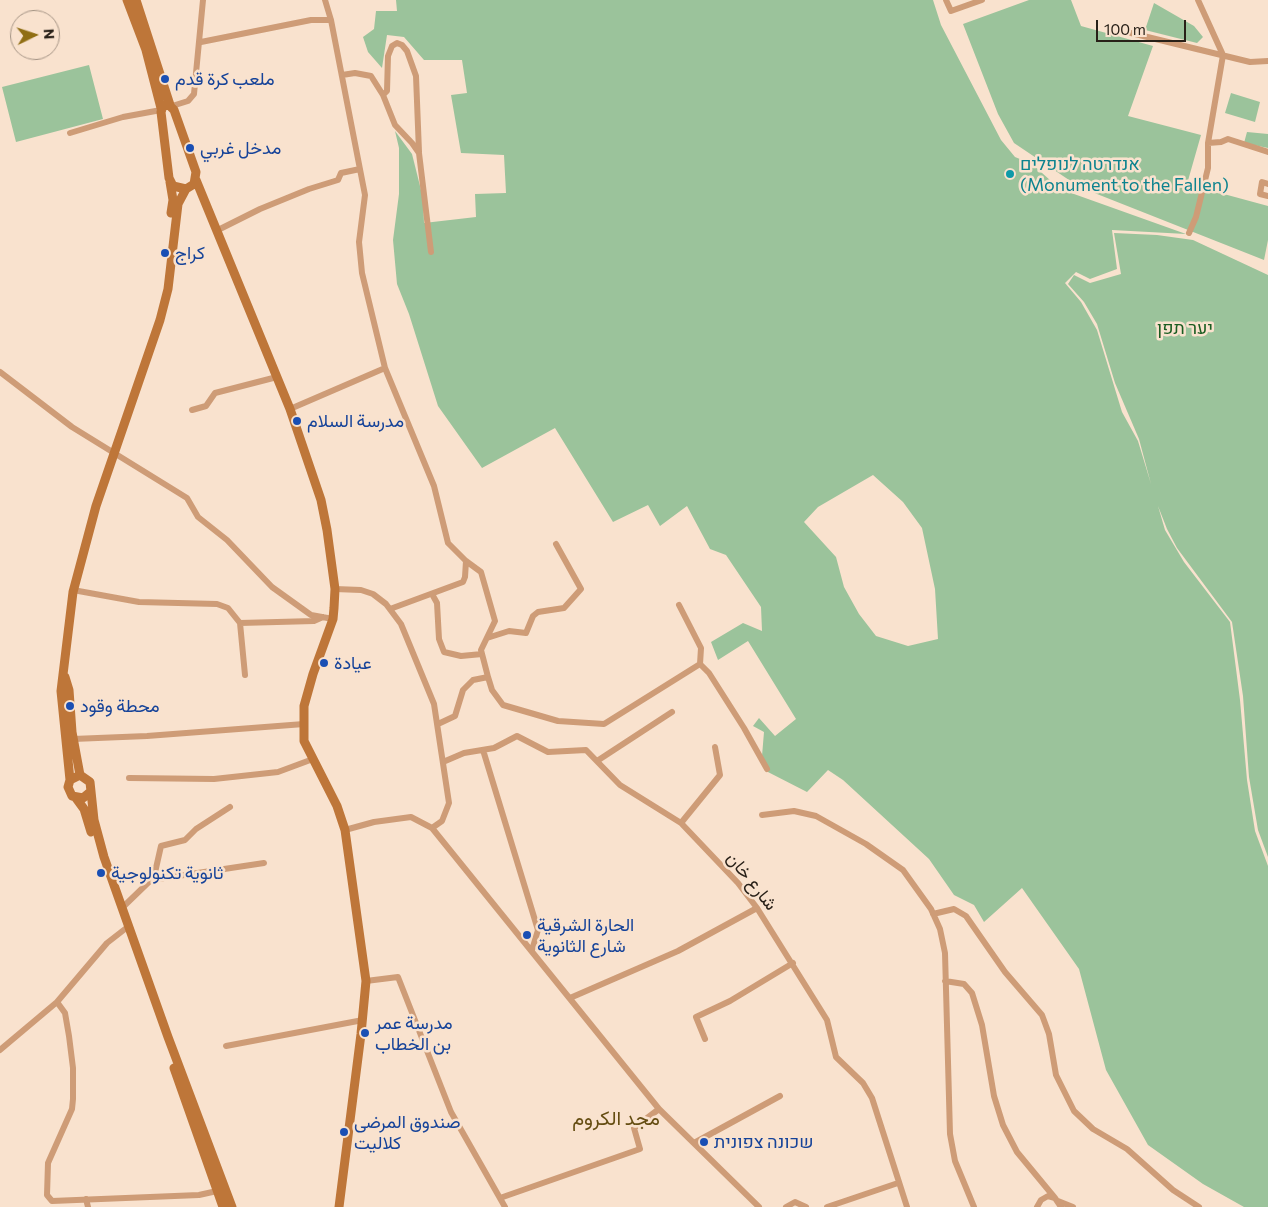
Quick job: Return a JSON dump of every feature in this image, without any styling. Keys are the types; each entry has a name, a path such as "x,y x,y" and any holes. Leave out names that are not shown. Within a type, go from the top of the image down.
{"street":[{"path":"127,0 168,109 194,165 196,180 290,409 321,500 335,589 333,619 313,674 304,706 304,741 336,806 344,830 366,980 363,1020 339,1207"},
{"path":"136,0 168,109 170,182 173,200 164,280 155,332"},
{"path":"70,133 123,117 168,109 192,98 196,90 204,0"},
{"path":"325,0 331,20 365,195 359,242 362,273 385,368 434,486 448,542 466,561 481,572 495,621 481,650 492,690 503,705 558,721 604,724 700,664"},
{"path":"946,0 951,11 982,0"},
{"path":"1189,233 1196,217 1208,168 1208,143 1222,55 1198,0"},
{"path":"201,42 311,20 331,20"},
{"path":"1131,33 1250,62 1268,61"},
{"path":"383,95 387,91 388,56 392,46 397,43 408,51 416,76 419,153 431,252"},
{"path":"342,75 370,76 383,95 395,126 419,153"},
{"path":"1208,143 1221,142 1228,138 1268,152"},
{"path":"218,230 260,209 309,189 338,180 340,173 360,169"},
{"path":"170,182 176,188 186,189 191,187 196,180"},
{"path":"1268,184 1262,182 1260,194 1268,196"},
{"path":"186,189 178,204 168,289 81,556 73,590 65,645 61,692 70,780 68,790 84,809 223,1207"},
{"path":"290,409 385,368"},
{"path":"0,372 72,427 187,498 198,517 227,540 272,587 311,615 333,619"},
{"path":"192,410 206,406 215,392 277,377"},
{"path":"487,638 509,631 526,633 533,616 538,612 564,608 581,589 556,544"},
{"path":"390,609 462,582 465,576 466,561"},
{"path":"335,589 361,590 373,594 390,609 400,624 434,704 449,803 442,821 432,828"},
{"path":"73,590 139,602 217,604 228,608 240,623 245,676"},
{"path":"432,594 437,603 440,639 444,652 461,656 482,654"},
{"path":"679,606 700,648 700,664 734,712 767,769"},
{"path":"240,623 314,622 323,617"},
{"path":"64,674 69,690 73,739 80,775 90,782 89,793 104,857 232,1207"},
{"path":"438,724 455,716 463,690 473,680 488,677"},
{"path":"597,761 672,712"},
{"path":"73,739 147,736 304,724"},
{"name":"شارع خان","path":"443,762 464,753 494,748 517,736 548,752 586,750 620,785 681,823 738,883 757,908 827,1020 836,1057 862,1083 872,1098 907,1207"},
{"path":"681,823 720,775 715,747"},
{"path":"483,750 538,930 532,950"},
{"path":"130,778 214,779 278,772 313,759"},
{"path":"70,780 80,775"},
{"path":"76,798 83,798 89,793"},
{"path":"123,907 154,877 161,846 184,840 196,829 230,807"},
{"path":"762,815 794,811 816,816 866,844 903,870 934,914 944,944 950,1134 960,1175 974,1207"},
{"path":"344,830 374,822 411,817 432,828 659,1109 759,1207"},
{"path":"152,880 264,863"},
{"path":"570,998 678,951 757,908"},
{"path":"934,914 954,910 966,916 1008,976 1042,1015 1049,1034 1056,1075 1074,1111 1093,1129 1127,1149 1173,1190 1199,1207"},
{"path":"0,1050 57,1002 107,943 126,929"},
{"path":"705,1039 696,1017 730,1001 793,964"},
{"path":"366,980 398,977 451,1112 505,1207"},
{"path":"945,981 964,984 972,993 982,1025 994,1096 1003,1125 1017,1152 1058,1202"},
{"path":"57,1002 64,1013 69,1036 74,1099 72,1109 48,1163 47,1195 52,1202 199,1195 217,1191"},
{"path":"226,1046 363,1020"},
{"path":"694,1143 780,1096"},
{"path":"500,1198 640,1149 634,1128 659,1109"},
{"path":"1037,1207 1044,1191 1040,1181"},
{"path":"826,1207 898,1183"},
{"path":"1042,1199 1048,1196 1073,1207"},
{"path":"86,1200 88,1207"},
{"path":"786,1207 795,1202 806,1207"}],"green space":[{"name":"יער תפן","path":"396,0 933,0 941,25 1001,140 1015,157 1032,164 1060,189 1186,234 1112,230 1117,269 1090,279 1076,272 1065,283 1081,302 1097,330 1122,412 1138,441 1151,484 1139,439 1115,383 1097,324 1084,302 1068,284 1074,275 1090,283 1121,274 1114,233 1157,235 1193,240 1268,275 1268,857 1258,830 1249,777 1243,696 1232,622 1177,548 1158,506 1165,530 1184,562 1230,622 1240,700 1247,780 1255,831 1268,866 1268,1207 1244,1207 1203,1184 1148,1145 1106,1070 1079,969 1022,888 984,922 974,905 954,895 929,859 843,780 828,770 807,792 766,771 762,756 764,732 753,726 759,718 775,736 796,719 748,641 718,660 711,642 743,623 762,631 761,607 726,555 710,549 687,506 660,526 648,505 613,522 555,428 482,468 438,406 409,314 397,284 393,240 399,194 399,148 395,131 412,154 423,198 424,223 476,217 475,194 506,193 504,155 461,153 451,95 467,93 462,60 424,60 404,37 387,35 382,68 368,52 363,37 374,29 376,11 397,11","holes":["873,475 903,502 922,528 935,589 938,639 908,646 876,636 859,614 844,587 836,557 804,522 818,507"]},
{"path":"1029,0 1071,0 1081,26 1153,46 1128,116 1201,135 1187,184 1268,206 1268,240 1264,260 1097,194 1069,180 1014,143 998,114 963,24"},
{"path":"1154,3 1194,26 1203,37 1197,43 1145,30"},
{"path":"89,65 103,119 16,142 2,87"},
{"path":"1231,93 1260,102 1255,122 1225,113"},
{"path":"1247,132 1268,134 1268,148 1244,143"}],"place":[{"name":"ملعب كرة قدم","path":"165,79"},
{"name":"مدخل غربي","path":"190,148"},
{"name":"אנדרטה לנופלים (Monument to the Fallen)","path":"1010,174"},
{"name":"كراج","path":"165,253"},
{"name":"مدرسة السلام","path":"297,421"},
{"name":"عيادة","path":"324,663"},
{"name":"محطة وقود","path":"70,706"},
{"name":"ثانوية تكنولوجية","path":"101,873"},
{"name":"الحارة الشرقية شارع الثانوية","path":"527,935"},
{"name":"مدرسة عمر بن الخطاب","path":"365,1033"},
{"name":"صندوق المرضى كلاليت","path":"344,1132"},
{"name":"שכונה צפונית","path":"704,1142"}],"district":[{"name":"مجد الكروم","path":"616,1118"}]}
